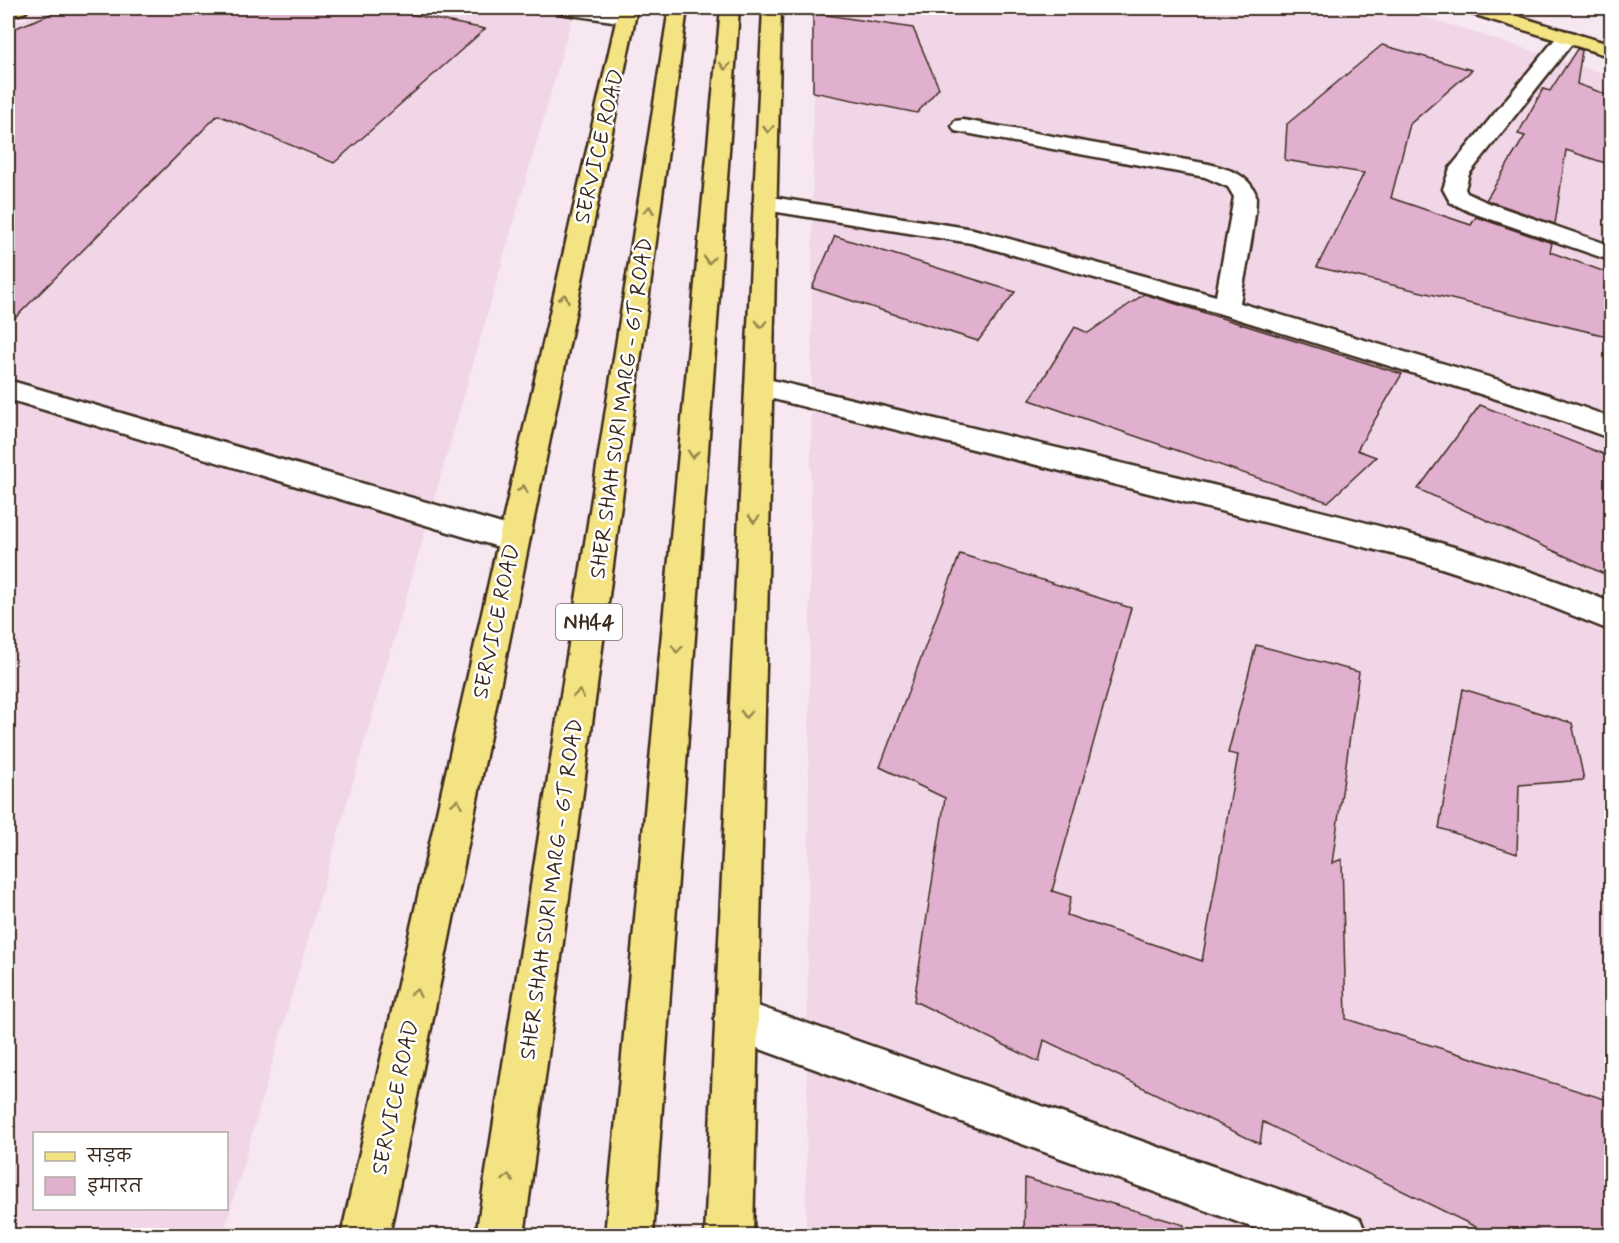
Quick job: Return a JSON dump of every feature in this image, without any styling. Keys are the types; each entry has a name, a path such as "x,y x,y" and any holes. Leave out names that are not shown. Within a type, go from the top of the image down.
{"main road":[{"path":"8,11 19,8"},
{"name":"SHER SHAH SURI MARG - GT ROAD","path":"500,1236 678,8"},
{"path":"629,1236 730,8"},
{"path":"729,1236 772,8"},
{"path":"1473,8 1611,51"},
{"name":"SERVICE ROAD","path":"365,1236 512,539 627,12"}],"street":[{"path":"565,8 627,12"},
{"path":"1568,37 1458,173 1454,189 1458,197 1478,207 1611,254"},
{"path":"963,126 1209,171 1233,179 1243,189 1245,197 1227,307"},
{"path":"765,202 973,236 1227,307 1539,402 1611,429"},
{"path":"759,386 1320,523 1489,569 1572,600 1611,618"},
{"path":"8,390 512,539"},
{"path":"735,1019 1343,1236"}],"shaded area":[{"path":"55,8 575,8 223,1235 8,1235 8,24"},
{"path":"814,8 1397,8 1611,76 1611,1235 806,1236"}],"building":[{"path":"66,8 379,8 485,29 334,163 218,115 8,325 8,31"},
{"path":"813,13 913,28 939,88 917,113 813,92"},
{"path":"1382,45 1472,70 1410,124 1391,198 1471,225 1476,217 1552,243 1550,252 1611,274 1611,337 1317,267 1364,173 1285,160 1287,124"},
{"path":"1577,49 1582,50 1577,84 1611,96 1611,165 1566,150 1555,224 1486,200 1525,136 1518,134 1543,89 1550,91"},
{"path":"835,236 1015,292 978,341 812,288"},
{"path":"1144,294 1402,374 1357,450 1376,457 1328,502 1030,400 1075,327 1088,333"},
{"path":"1480,405 1611,457 1611,577 1418,489"},
{"path":"960,554 1131,608 1052,891 1071,897 1067,915 1202,961 1238,755 1228,753 1256,645 1359,672 1332,863 1342,859 1346,1019 1611,1101 1611,1236 1494,1236 1263,1122 1260,1144 1044,1040 1039,1062 914,1001 945,798 880,767"},
{"path":"1463,689 1572,723 1584,780 1519,785 1517,854 1439,828"},
{"path":"1025,1178 1184,1225 1183,1236 1024,1236"}]}
